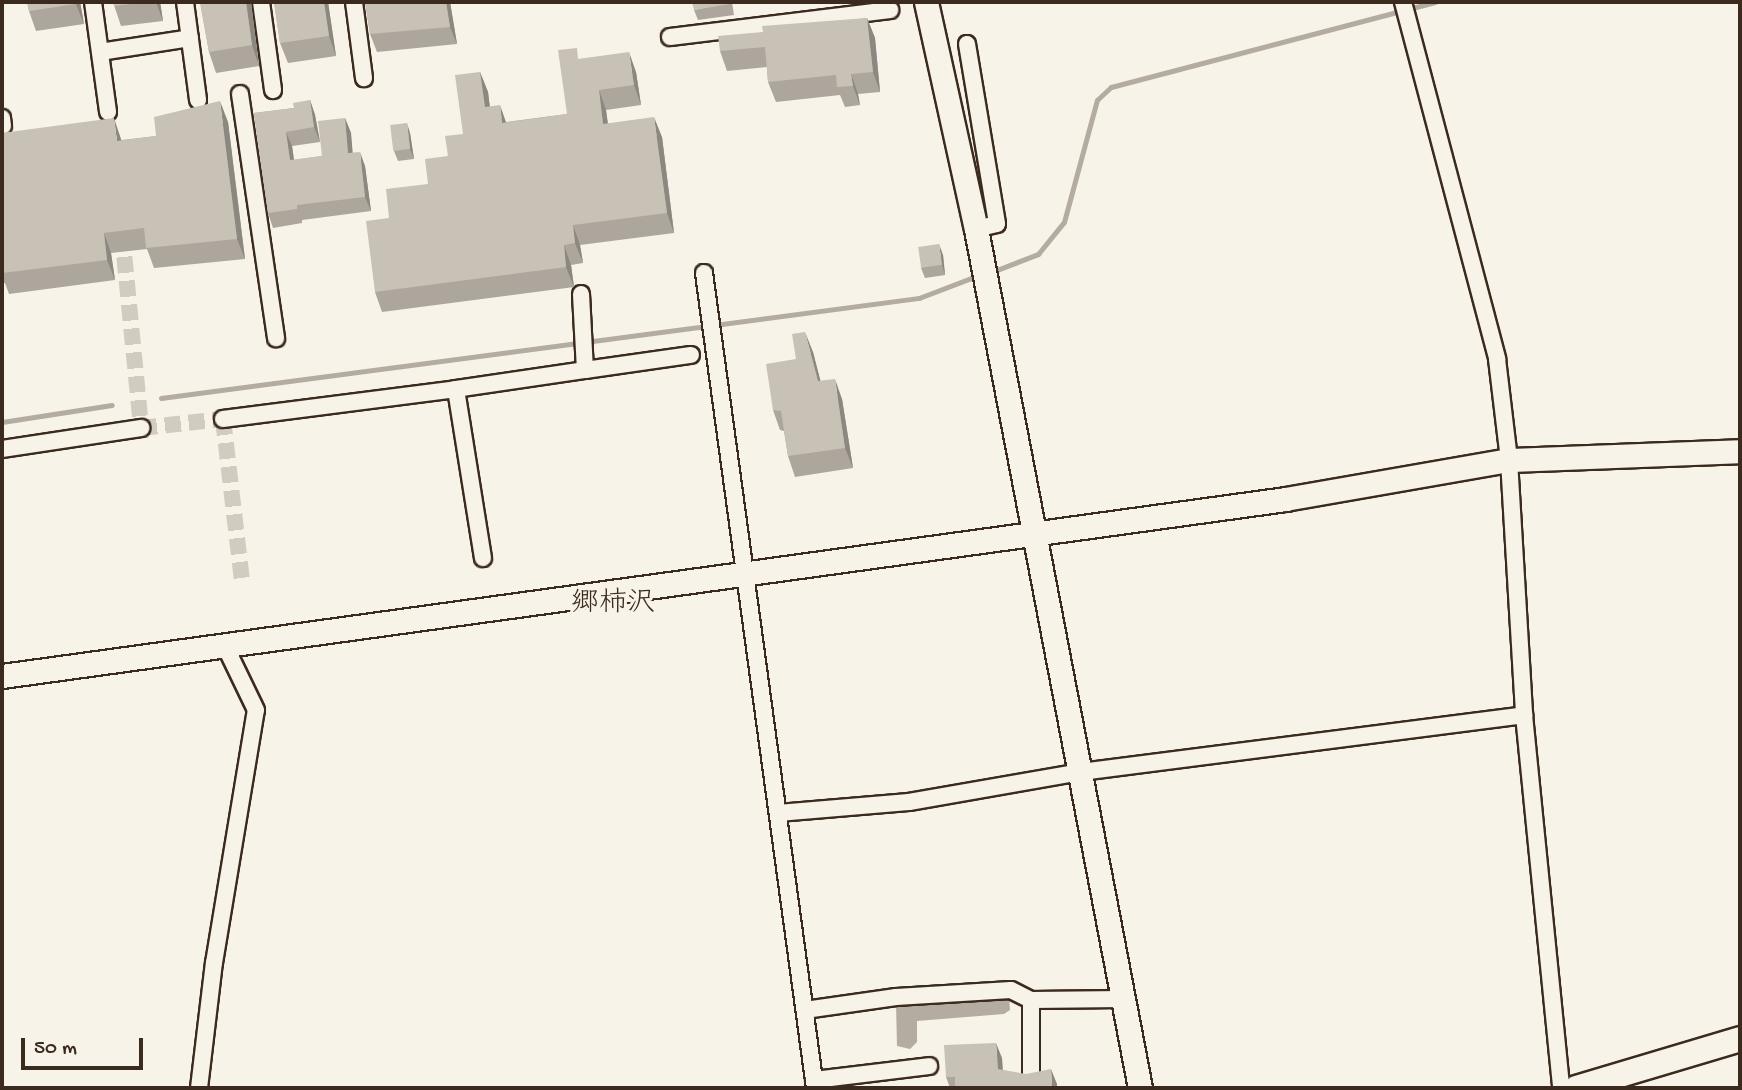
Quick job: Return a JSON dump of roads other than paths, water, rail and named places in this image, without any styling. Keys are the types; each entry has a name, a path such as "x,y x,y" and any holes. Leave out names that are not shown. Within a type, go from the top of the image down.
{"main road":[{"path":"1576,1088 1740,1039"}],"street":[{"path":"93,2 108,112"},
{"path":"186,2 198,100"},
{"path":"261,2 273,90"},
{"path":"354,2 364,78"},
{"path":"926,2 976,229 1033,535 1082,772 1140,1088"},
{"path":"1403,2 1497,359 1509,460 1524,715 1561,1088"},
{"path":"670,37 890,10"},
{"path":"100,52 190,38"},
{"path":"967,44 997,224 976,229"},
{"path":"240,94 275,338"},
{"path":"704,274 815,1084 929,1066"},
{"path":"581,294 585,370"},
{"path":"223,419 691,355"},
{"path":"456,389 483,558"},
{"path":"2,449 141,428"},
{"path":"2,676 1285,499 1509,460 1740,451"},
{"path":"199,1088 214,963 256,710 225,646"},
{"path":"778,813 909,803 1082,772 1524,715"},
{"path":"804,1010 1011,990 1031,1000 1123,999"},
{"path":"1031,1000 1031,1079"}],"waterway":[{"path":"989,273 1038,254 1064,222 1097,100 1111,87 1435,2"},
{"path":"161,398 919,298 979,275"},
{"path":"2,422 112,405"}],"tunnel":[{"path":"122,233 141,428 223,419 242,580"}],"district":[{"name":"郷柿沢","path":"613,605"}]}
